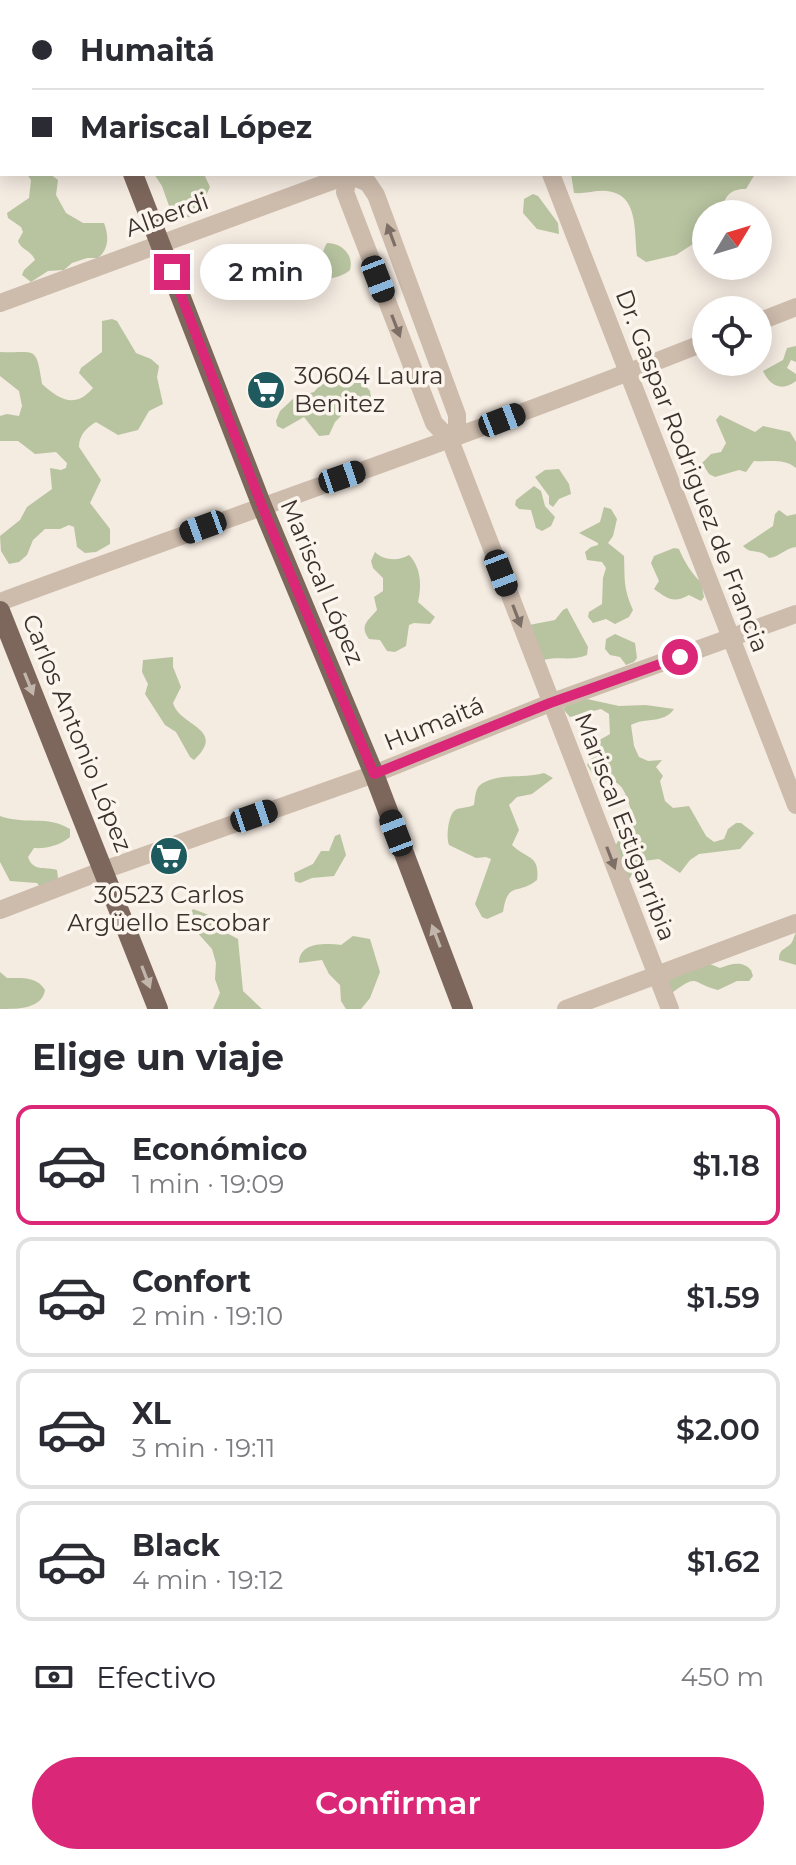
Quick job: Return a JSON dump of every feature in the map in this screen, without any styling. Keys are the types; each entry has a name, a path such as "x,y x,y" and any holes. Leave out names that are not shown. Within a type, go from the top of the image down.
{"main road":[{"name":"Mariscal López","path":"134,176 262,506 374,774 463,1009"},
{"name":"Carlos Antonio López","path":"0,611 158,1009"}],"street":[{"name":"Alberdi","path":"0,303 344,176"},
{"name":"Mariscal Estigarribia","path":"349,176 345,192 434,423 450,440 670,1009"},
{"path":"353,176 368,183 376,195 457,415 457,426 450,440"},
{"name":"Dr. Gaspar Rodriguez de Francia","path":"552,176 796,805"},
{"path":"772,316 796,307"},
{"path":"0,602 450,440 692,347"},
{"name":"Humaitá","path":"0,910 374,774 550,703 796,614"},
{"path":"566,1009 796,923"}],"green space":[{"path":"28,176 53,176 58,180 56,195 66,213 83,223 104,223 107,242 98,258 72,263 64,270 48,271 31,282 22,275 35,260 19,244 23,232 8,218 7,213 29,198 31,180"},
{"path":"155,176 205,176 210,187 193,214 182,220 174,220"},
{"path":"571,176 754,176 746,189 736,190 726,200 692,200 692,245 676,255 646,262 637,256 630,207 625,199 607,191 574,193"},
{"path":"533,194 538,196 558,223 559,234 537,229 523,213 524,199"},
{"path":"327,243 346,251 350,270 315,283 303,293 292,293 279,274 288,269 296,277 317,271"},
{"path":"102,321 117,321 136,353 159,366 157,377 163,404 149,411 138,430 118,435 96,422 86,429 80,439 79,447 101,480 90,503 110,529 110,544 96,552 85,553 77,547 74,527 45,529 33,540 27,555 19,562 9,564 1,551 0,536 20,520 27,507 52,489 50,468 61,470 66,468 67,463 56,452 35,454 18,441 0,441 0,416 19,416 22,406 19,391 0,376 0,352 32,353 38,362 42,384 61,398 74,400 93,388 79,373 102,352"},
{"path":"796,346 796,362 791,360 787,368 796,374 796,381 781,387 773,384 766,376 772,376 772,366 783,360 787,348"},
{"path":"357,376 370,391 372,404 362,408 354,398 344,393 343,414 329,435 319,436 304,417 283,429 277,426 280,411 295,397 314,392 320,385 332,380 345,381"},
{"path":"720,415 755,432 763,426 790,432 796,442 796,468 781,462 754,461 746,472 739,470 715,477 709,474 702,463 711,454 721,452 726,443 716,420"},
{"path":"559,469 569,484 571,494 559,499 553,507 535,477 545,470"},
{"path":"534,486 541,491 545,506 555,517 551,526 542,531 536,528 531,510 519,509 515,505 516,500"},
{"path":"604,507 611,509 617,519 608,543 624,556 626,589 633,610 629,617 615,624 606,619 593,623 588,617 589,612 602,604 606,568 602,562 587,560 585,552 598,543 579,533 600,522"},
{"path":"779,510 787,516 796,514 796,547 769,558 743,546 773,526"},
{"path":"679,549 688,567 701,582 704,597 701,601 689,595 670,599 654,589 659,581 651,563 654,556"},
{"path":"375,552 392,559 409,555 420,577 418,602 435,617 430,624 409,625 406,646 395,652 387,651 380,640 369,639 365,630 366,623 377,610 374,597 383,591 383,578 373,568 371,561"},
{"path":"567,608 588,647 587,655 541,661 529,625 555,620"},
{"path":"615,634 635,643 637,658 634,662 626,665 620,657 610,655 605,649 606,639"},
{"path":"173,657 173,667 181,687 173,703 177,711 204,734 206,741 194,760 176,732 165,725 145,694 148,684 142,672 143,660"},
{"path":"587,699 619,706 646,705 674,709 660,719 631,725 639,757 648,761 662,760 656,767 663,776 660,781 665,801 673,808 689,806 706,836 714,842 724,839 728,829 736,823 741,823 754,833 740,849 699,854 680,873 659,859 643,861 628,880 615,846 631,823 626,797 614,781 598,782 587,765 596,752 596,742 610,734 609,714 601,709 570,717 563,709"},
{"path":"544,773 553,778 532,794 517,797 509,805 519,830 512,845 534,861 537,880 511,892 503,912 487,919 482,917 475,904 491,859 476,858 449,845 448,828 452,814 474,805 479,786 486,782 502,777"},
{"path":"0,816 53,822 70,829 70,837 66,840 53,846 34,848 28,857 36,867 57,870 58,878 50,885 40,887 37,883 10,881 0,862"},
{"path":"340,834 346,855 334,876 312,878 300,883 295,881 294,873 313,864 321,851 329,851 335,836"},
{"path":"193,909 209,915 219,929 238,939 243,991 262,1009 213,1009 220,993 215,979 216,963 212,949 195,930 190,914"},
{"path":"796,932 796,965 779,960 780,953 792,942"},
{"path":"353,936 370,939 380,972 370,998 361,1009 346,1009 341,1001 340,985 329,974 322,960 299,963 303,951 314,945 341,945"},
{"path":"705,962 720,968 732,964 744,965 753,976 749,981 737,981 718,990 692,981 672,993 662,978"},
{"path":"0,972 7,978 38,982 45,990 43,996 28,1007 0,1009"}],"place":[{"name":"30604 Laura Benitez","path":"266,390"},
{"name":"30523 Carlos Argüello Escobar","path":"169,856"}],"route":[{"path":"172,272 262,506 374,774 550,703 680,657"}]}
